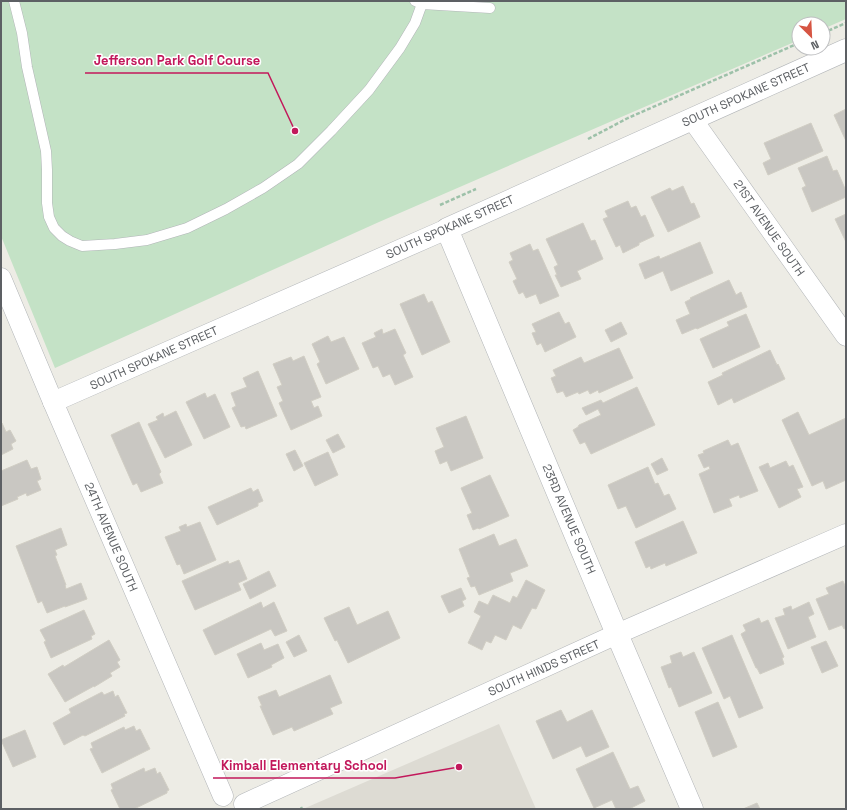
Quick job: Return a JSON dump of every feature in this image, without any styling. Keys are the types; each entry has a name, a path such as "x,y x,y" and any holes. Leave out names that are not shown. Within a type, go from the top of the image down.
{"street":[{"name":"SOUTH SPOKANE STREET","path":"53,402 447,229 846,50"},
{"name":"21ST AVENUE SOUTH","path":"692,119 846,336"},
{"name":"23RD AVENUE SOUTH","path":"447,229 692,809"},
{"name":"24TH AVENUE SOUTH","path":"1,278 219,802"},
{"name":"SOUTH HINDS STREET","path":"245,807 617,634 846,534"},
{"path":"219,802 231,794 240,798 245,807"}],"lane":[{"path":"14,1 46,151 47,203 49,217 54,228 62,236 82,246 147,240 187,228 226,209 263,188 298,164 369,90 400,48 415,23 420,2 490,8"}],"path":[{"path":"831,30 846,23"},
{"path":"582,142 628,118 791,47"},
{"path":"437,207 482,186"}],"shaded area":[{"path":"499,724 536,809 303,809"}],"green space":[{"path":"1,1 846,1 846,19 831,26 831,16 791,16 791,43 379,222 55,368 1,236"}],"building":[{"path":"846,109 846,141 834,115"},
{"path":"811,123 823,151 768,175 763,163 771,159 764,143"},
{"path":"827,156 833,171 837,170 846,191 846,197 812,212 802,188 806,186 798,168"},
{"path":"683,186 691,204 694,203 700,217 668,232 651,197 670,188 672,191"},
{"path":"628,201 631,208 636,206 641,217 645,215 654,236 623,253 620,245 616,247 603,219 608,217 605,211"},
{"path":"846,214 846,242 835,219"},
{"path":"583,223 591,241 595,240 603,259 577,271 581,279 561,287 555,275 557,275 554,267 558,265 546,239"},
{"path":"700,242 713,273 671,291 663,271 645,279 639,264 659,256 660,259"},
{"path":"530,244 533,251 538,249 559,296 540,304 536,294 526,298 523,292 519,294 513,281 517,279 509,262 513,260 510,253"},
{"path":"729,280 736,295 741,292 747,307 682,334 676,320 690,314 685,302 691,299 690,298"},
{"path":"424,294 428,303 432,301 450,342 422,355 400,304"},
{"path":"559,312 565,324 569,322 576,337 545,352 541,343 537,345 532,333 536,332 532,324"},
{"path":"746,314 760,347 713,368 700,339 729,326 727,322"},
{"path":"621,322 627,334 611,342 605,330"},
{"path":"382,329 383,334 395,329 406,353 403,355 413,377 395,385 390,374 383,377 378,366 373,368 362,343 376,337 374,333"},
{"path":"328,336 331,342 344,337 359,369 326,384 317,364 320,362 312,344"},
{"path":"619,348 633,378 599,393 598,390 590,394 588,390 566,397 563,391 557,393 551,378 556,376 553,370 581,357 584,363"},
{"path":"770,350 785,379 734,403 732,398 718,405 708,382 723,375 722,373"},
{"path":"304,356 321,397 311,401 314,408 318,406 322,416 291,430 279,403 283,401 277,387 282,385 273,364 291,357 293,361"},
{"path":"258,371 277,416 246,429 245,426 241,427 232,408 236,406 231,393 247,387 243,378"},
{"path":"637,387 655,425 591,454 585,442 580,444 573,430 579,425 601,415 598,409 586,415 582,408 601,400 603,403"},
{"path":"205,393 207,398 215,394 230,427 204,439 186,402"},
{"path":"176,411 192,445 165,458 148,424 158,420 156,417 163,413 164,417"},
{"path":"798,412 809,435 846,418 846,480 826,489 823,481 812,486 782,420"},
{"path":"466,416 483,458 451,471 447,461 440,464 435,451 444,447 436,428"},
{"path":"139,422 161,472 159,474 163,483 141,492 137,483 133,485 111,435"},
{"path":"1,423 6,432 10,430 16,441 11,444 13,449 1,455"},
{"path":"338,434 345,447 333,453 326,440"},
{"path":"728,440 731,446 738,443 758,491 740,498 739,495 729,499 732,506 714,513 699,474 710,469 709,466 704,468 698,455 704,453 703,451"},
{"path":"295,450 303,466 294,471 286,454"},
{"path":"328,452 338,475 315,486 304,463"},
{"path":"662,458 668,470 657,475 651,464"},
{"path":"27,460 31,469 37,467 41,479 37,481 41,490 27,496 26,493 17,497 18,499 1,506 1,471"},
{"path":"786,461 789,467 793,465 803,487 797,489 801,497 779,508 759,467 768,463 770,468"},
{"path":"648,467 655,484 658,483 664,496 669,494 676,509 636,528 626,506 618,509 608,485"},
{"path":"490,475 509,516 479,529 473,530 467,515 472,513 461,488"},
{"path":"251,488 253,492 258,489 263,501 258,503 258,506 217,525 208,507"},
{"path":"683,521 697,553 666,566 665,563 651,569 650,566 646,568 635,542"},
{"path":"200,522 216,560 184,574 180,564 177,565 165,537 181,531 179,527 186,524 187,527"},
{"path":"61,528 67,545 55,550 57,555 55,556 66,585 66,589 81,583 87,599 47,613 42,601 38,603 16,546"},
{"path":"494,534 499,546 516,539 528,566 510,573 513,581 479,595 475,586 471,587 467,578 470,577 459,549"},
{"path":"239,560 247,579 238,583 241,590 195,610 182,581 228,561 229,564"},
{"path":"269,571 276,586 250,599 243,584"},
{"path":"526,580 545,590 536,609 532,608 521,629 513,625 506,640 495,635 491,643 486,641 482,650 468,643 481,616 474,612 479,601 488,605 493,595 510,603 513,596 517,598"},
{"path":"843,581 846,588 846,628 844,629 842,625 829,630 816,599 829,594 826,588"},
{"path":"461,588 466,599 462,601 464,606 449,613 441,596"},
{"path":"261,602 263,608 274,602 287,631 275,636 271,629 215,655 203,630"},
{"path":"809,602 814,614 808,617 816,637 788,649 775,618 785,615 783,609 791,606 792,610"},
{"path":"349,607 357,625 388,611 400,638 348,663 324,618"},
{"path":"84,610 95,634 91,636 92,639 51,658 44,642 46,641 40,630"},
{"path":"759,618 761,623 768,620 784,657 782,658 784,664 760,674 741,634 746,631 743,625"},
{"path":"299,635 307,651 294,657 286,642"},
{"path":"732,635 763,708 739,718 730,696 724,699 702,648"},
{"path":"109,640 120,660 117,662 120,667 110,673 112,676 65,702 48,674 63,665 64,667"},
{"path":"826,641 838,666 822,673 811,647"},
{"path":"261,643 264,650 278,644 284,658 271,665 272,667 248,678 237,654"},
{"path":"681,652 683,657 694,652 712,693 679,707 671,687 669,688 661,667 672,663 670,656"},
{"path":"330,675 342,703 330,708 333,714 294,731 292,727 273,735 260,706 262,706 258,697 276,690 279,697"},
{"path":"113,691 115,697 118,695 127,713 124,714 125,716 64,745 53,723 71,713 69,709 102,692 104,695"},
{"path":"718,702 737,747 713,757 695,712"},
{"path":"561,710 567,722 592,710 609,747 586,757 581,746 553,759 536,721"},
{"path":"134,726 136,731 140,729 150,749 102,773 90,749 93,748 91,743 124,727 125,730"},
{"path":"25,730 36,757 13,767 1,740"},
{"path":"613,752 630,789 638,786 645,801 629,809 616,809 612,800 594,808 576,769"},
{"path":"144,768 145,772 155,768 157,774 160,772 169,790 167,793 134,809 120,809 111,790 113,789 111,784"},
{"path":"757,803 760,809 743,809"}],"place":[{"name":"Jefferson Park Golf Course","path":"295,131"},
{"name":"Kimball Elementary School","path":"459,767"}]}
